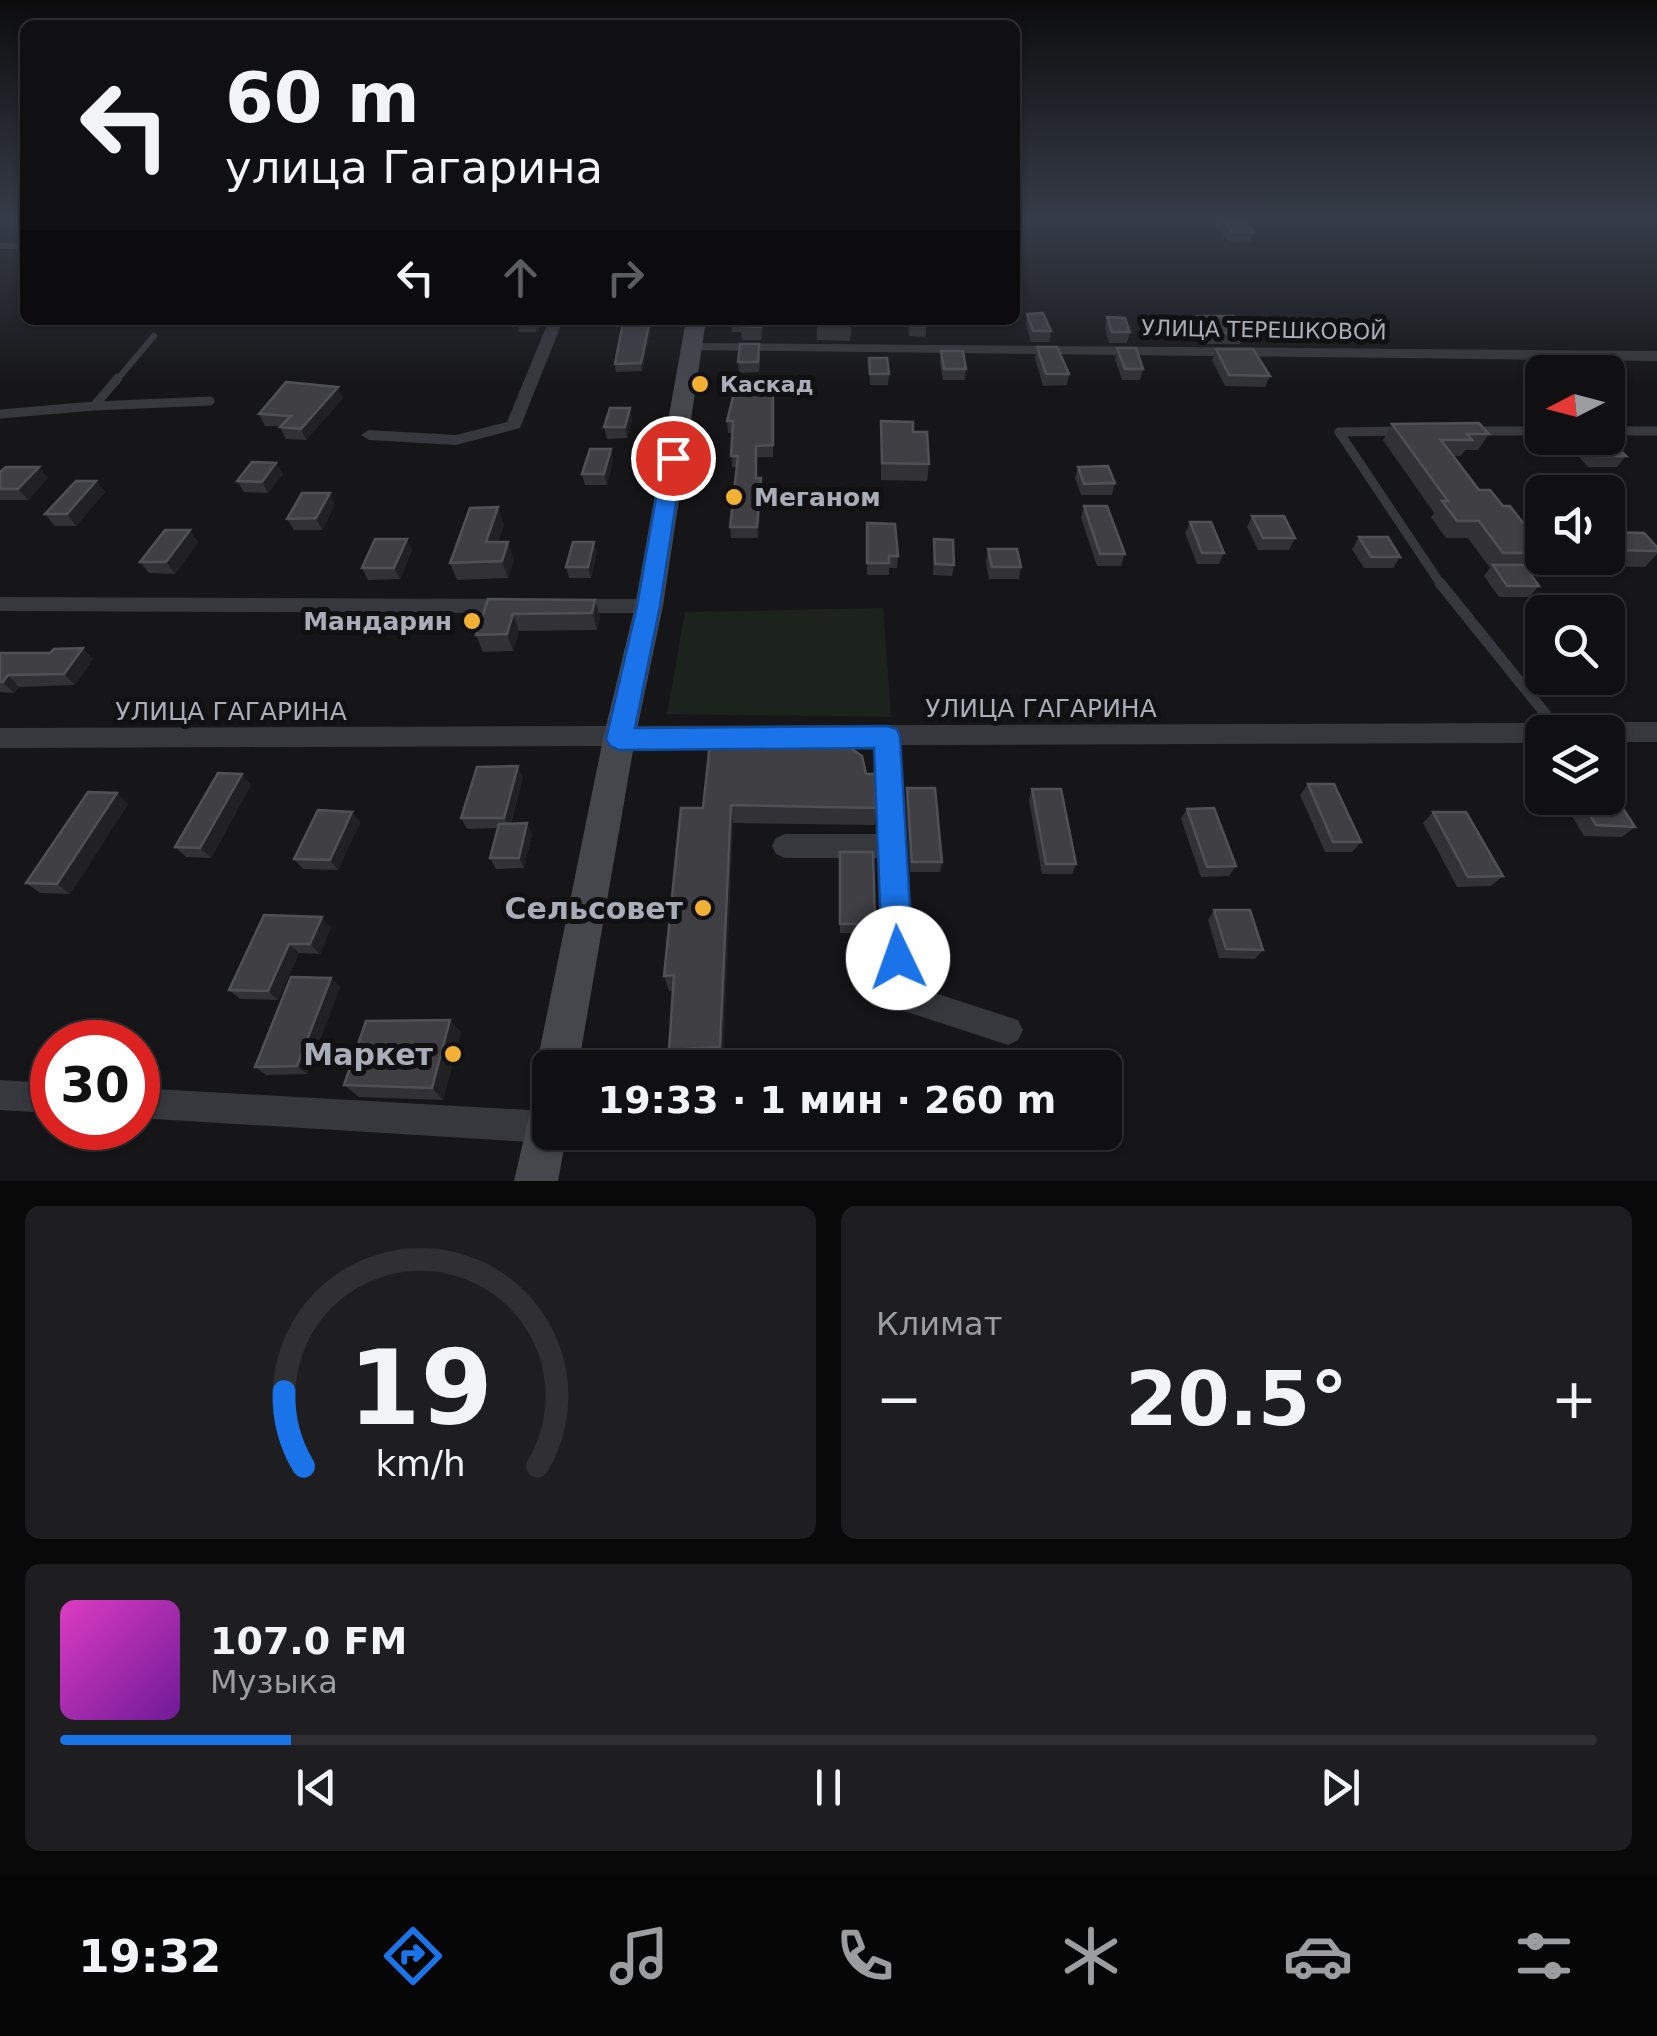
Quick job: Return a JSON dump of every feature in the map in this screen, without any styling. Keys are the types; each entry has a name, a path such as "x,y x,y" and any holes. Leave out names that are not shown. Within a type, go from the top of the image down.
{"main road":[{"path":"560,1050 619,739 649,606 693,333"},
{"path":"536,1181 542,1150"}],"street":[{"path":"369,435 456,440 514,424 554,325"},
{"name":"УЛИЦА ТЕРЕШКОВОЙ","path":"693,333 1657,356"},
{"path":"0,604 649,606"},
{"path":"1625,732 1657,732"},
{"name":"УЛИЦА ГАГАРИНА","path":"0,738 1525,733"},
{"path":"887,737 899,996 1008,1030"},
{"path":"785,846 892,846"},
{"path":"0,1095 30,1097"},
{"path":"160,1104 532,1116"}],"lane":[{"path":"94,406 154,336"},
{"path":"0,414 210,400"},
{"path":"1417,431 1339,432 1451,599 1546,715"},
{"path":"1453,431 1525,431"},
{"path":"1625,431 1657,432"}],"shaded area":[{"path":"883,608 891,717 667,714 685,612"}],"building":[{"path":"1043,313 1051,331 1033,331 1027,314"},
{"path":"1198,316 1234,316 1244,333 1207,333"},
{"path":"1107,317 1125,318 1130,332 1112,332"},
{"path":"622,325 649,325 641,363 615,364"},
{"path":"740,344 759,344 758,362 738,362"},
{"path":"1037,347 1057,347 1069,374 1046,374"},
{"path":"1117,348 1136,348 1143,369 1125,369"},
{"path":"1216,349 1253,349 1270,376 1229,375"},
{"path":"941,351 963,351 966,369 944,369"},
{"path":"869,358 887,358 889,374 870,374"},
{"path":"286,382 338,387 301,429 280,427 291,416 259,414"},
{"path":"734,393 773,393 773,445 756,446 756,478 761,478 757,527 730,527 738,456 731,456 733,421 727,421"},
{"path":"610,408 630,408 625,427 604,427"},
{"path":"881,421 913,422 913,432 927,432 929,464 882,463"},
{"path":"1479,423 1489,434 1467,434 1472,440 1441,440 1479,490 1490,490 1525,523 1525,553 1503,553 1479,521 1457,521 1442,501 1448,501 1392,424"},
{"path":"590,449 611,449 604,474 582,474"},
{"path":"252,462 276,463 262,482 237,481"},
{"path":"1108,466 1115,483 1084,484 1078,467"},
{"path":"6,467 39,467 18,489 0,489 0,472"},
{"path":"76,481 96,481 67,514 45,514"},
{"path":"302,493 330,493 316,518 287,519"},
{"path":"1084,506 1107,506 1125,554 1100,554"},
{"path":"498,507 486,542 508,542 502,561 450,563 470,508"},
{"path":"1252,516 1284,516 1295,538 1263,538"},
{"path":"1190,522 1211,522 1224,553 1202,553"},
{"path":"867,523 895,524 898,556 889,556 889,563 867,563"},
{"path":"165,530 190,530 166,562 140,562"},
{"path":"1625,532 1644,533 1657,551 1625,550"},
{"path":"1359,537 1388,537 1400,557 1371,557"},
{"path":"375,539 407,539 394,568 362,568"},
{"path":"934,539 953,540 954,565 935,564"},
{"path":"573,542 594,542 588,567 566,567"},
{"path":"988,549 1017,549 1021,567 992,567"},
{"path":"1493,565 1524,565 1525,575 1531,575 1539,586 1507,586"},
{"path":"488,599 595,600 592,613 513,614 507,634 476,635"},
{"path":"83,648 64,674 8,675 0,682 0,653 50,653 54,649"},
{"path":"842,742 862,756 866,774 875,774 876,808 731,805 720,1047 669,1050 674,975 664,976 681,808 703,808 710,743"},
{"path":"518,766 504,818 461,818 477,767"},
{"path":"218,773 242,774 200,848 175,847"},
{"path":"1308,784 1334,784 1361,842 1333,842"},
{"path":"907,788 935,788 942,862 912,862"},
{"path":"1032,789 1061,789 1076,864 1046,864"},
{"path":"88,792 117,793 57,884 26,883"},
{"path":"1214,808 1236,866 1207,867 1187,809"},
{"path":"318,810 352,812 330,860 294,859"},
{"path":"1433,812 1466,812 1503,876 1468,877"},
{"path":"1625,812 1635,827 1596,825 1590,815 1625,815"},
{"path":"527,823 519,858 490,858 499,824"},
{"path":"840,852 873,852 875,924 840,924"},
{"path":"1214,910 1250,910 1263,950 1226,949"},
{"path":"264,915 322,917 310,944 289,944 268,991 229,990"},
{"path":"291,977 331,978 297,1066 255,1067"},
{"path":"450,1020 432,1088 344,1085 366,1021"}],"place":[{"name":"Каскад","path":"700,384"},
{"name":"Меганом","path":"734,497"},
{"name":"Мандарин","path":"472,621"},
{"name":"Сельсовет","path":"703,908"},
{"name":"Маркет","path":"453,1054"}],"route":[{"path":"673,458 649,606 619,739 887,737 898,958"}]}
